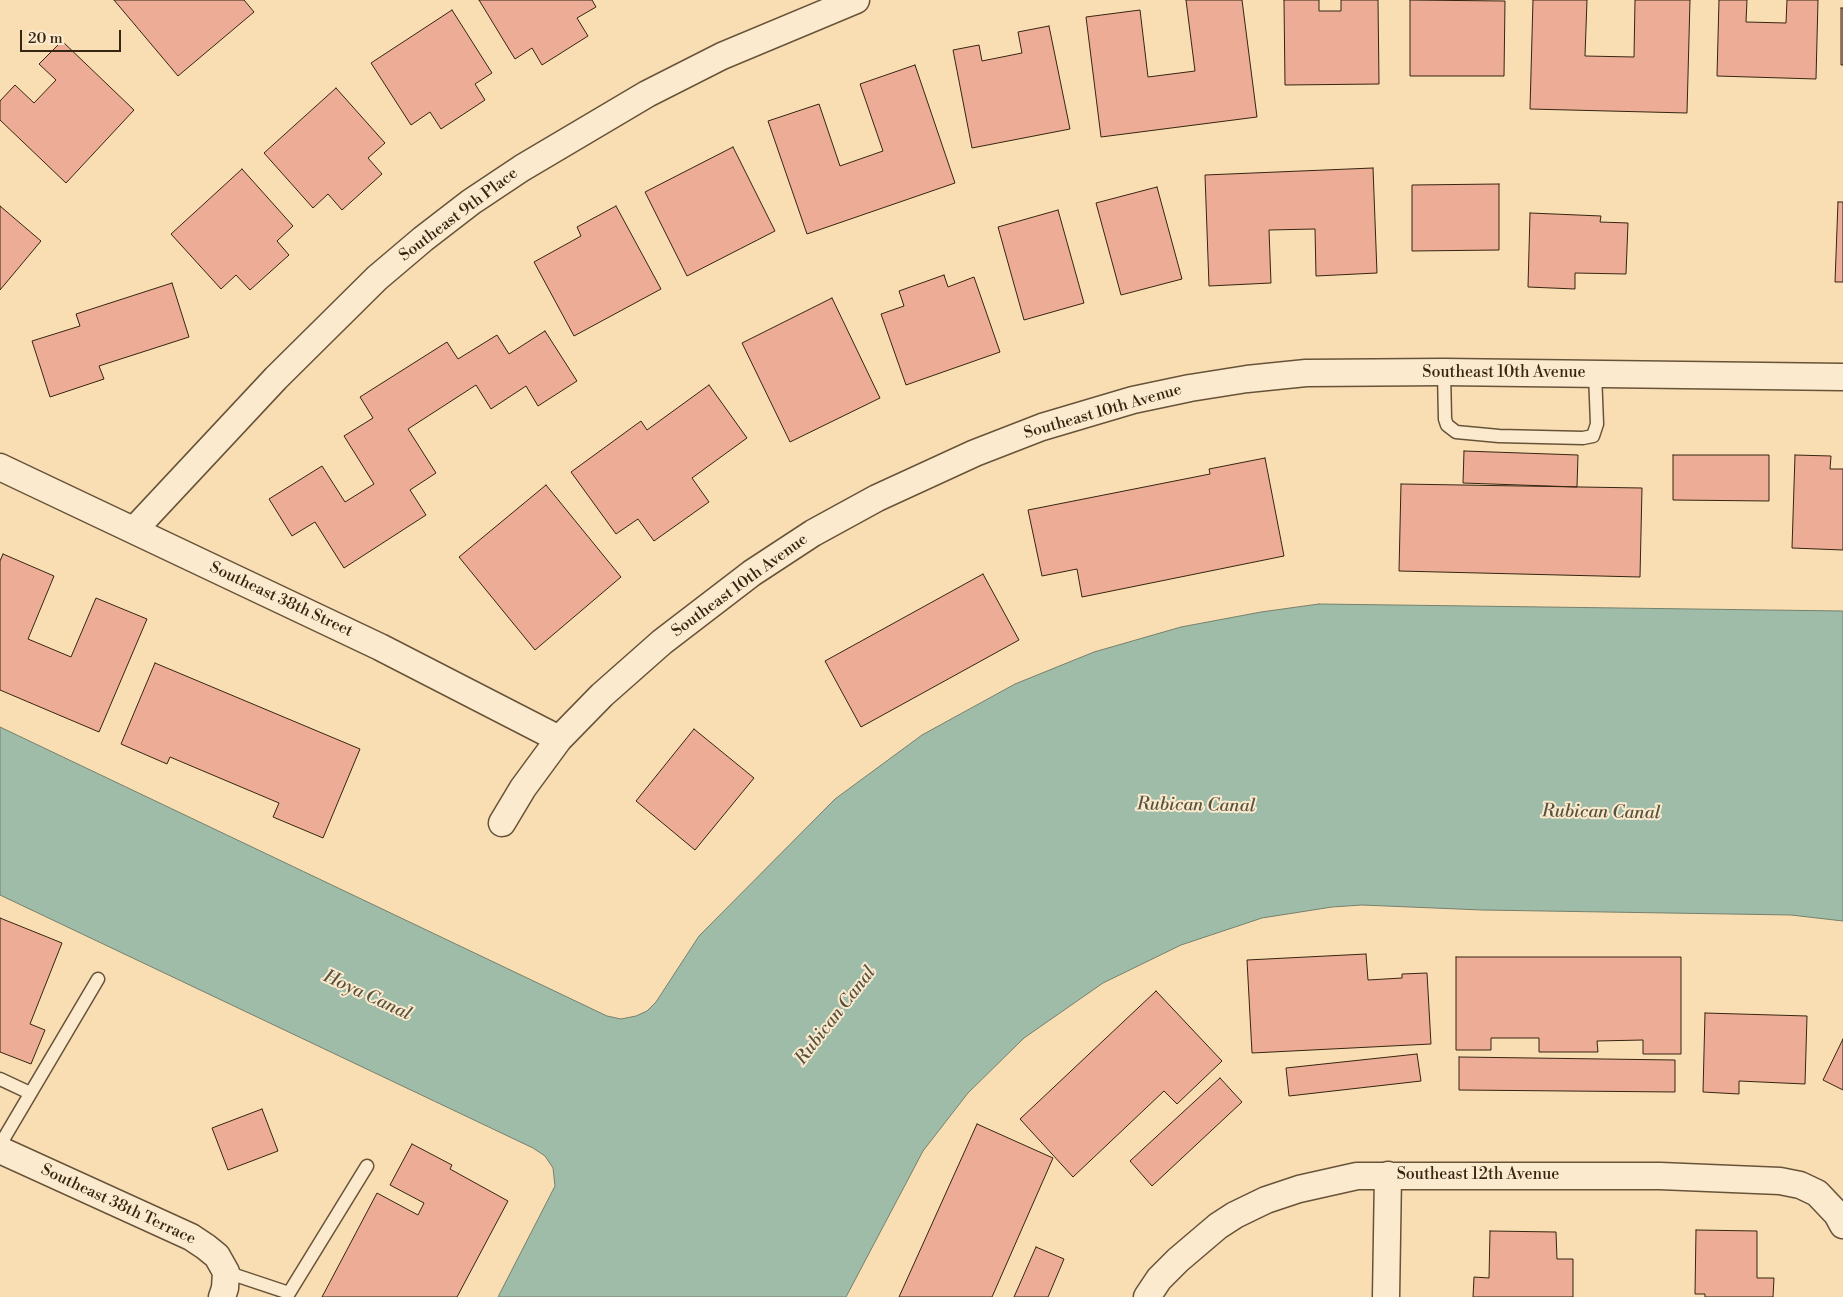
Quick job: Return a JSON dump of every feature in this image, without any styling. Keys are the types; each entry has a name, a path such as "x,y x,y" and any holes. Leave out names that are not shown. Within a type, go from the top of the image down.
{"street":[{"name":"Southeast 9th Place","path":"134,530 276,378 377,278 471,202 522,168 647,94 722,56 856,0"},
{"name":"Southeast 10th Avenue","path":"502,823 523,788 559,740 602,695 662,642 752,573 813,533 877,498 975,453 1051,425 1133,400 1190,388 1306,373 1596,373 1843,377"},
{"name":"Southeast 38th Street","path":"0,467 380,647 559,740"},
{"name":"Southeast 38th Terrace","path":"0,1150 192,1237 218,1256 226,1272"},
{"path":"1386,1297 1388,1175"},
{"name":"Southeast 12th Avenue","path":"1147,1297 1160,1279 1178,1260 1218,1226 1235,1215 1266,1200 1299,1189 1357,1176 1660,1176 1780,1181 1800,1185 1817,1193 1840,1220"},
{"path":"222,1297 225,1288 226,1272"}],"lane":[{"path":"1444,372 1444,419 1447,425 1456,432 1499,436 1583,438 1593,436 1597,424 1596,373"},
{"path":"0,1145 98,979"},
{"path":"0,1079 30,1093"},
{"path":"226,1272 287,1295 367,1166"}],"water":[{"path":"1319,604 1843,611 1843,921 1791,915 1482,910 1362,905 1332,907 1262,918 1181,945 1103,983 1024,1038 968,1093 923,1151 846,1297 498,1297 555,1186 553,1168 545,1156 533,1148 0,895 0,727 607,1016 621,1019 636,1016 647,1011 656,1002 699,936 835,799 922,735 1015,684 1094,652 1181,627 1261,612"}],"building":[{"path":"114,0 244,0 254,12 178,76"},
{"path":"479,0 592,0 596,7 577,18 588,36 542,65 532,48 515,59"},
{"path":"1186,0 1242,0 1257,117 1101,137 1086,17 1140,10 1148,77 1195,71"},
{"path":"1284,0 1319,0 1319,11 1341,11 1341,0 1378,0 1379,84 1285,85"},
{"path":"1410,0 1505,1 1504,76 1410,76"},
{"path":"1533,0 1587,0 1585,56 1634,57 1635,0 1690,0 1687,113 1530,109"},
{"path":"1719,0 1747,0 1746,22 1786,23 1787,0 1818,0 1816,79 1717,76"},
{"path":"1841,8 1843,8 1843,65 1841,65"},
{"path":"452,10 492,73 475,84 485,100 441,129 430,112 411,125 371,63"},
{"path":"1049,26 1070,129 972,148 953,50 979,45 982,61 1022,53 1018,32"},
{"path":"62,41 134,110 66,183 0,120 0,101 15,85 34,103 56,80 39,64"},
{"path":"915,65 955,183 807,234 768,121 819,104 840,166 883,151 860,84"},
{"path":"336,88 385,143 368,158 382,174 342,210 328,194 313,208 264,153"},
{"path":"733,147 775,231 687,276 645,192"},
{"path":"1373,168 1377,273 1316,276 1315,229 1269,230 1271,283 1209,286 1205,175"},
{"path":"242,169 293,226 277,241 289,255 250,290 236,275 221,289 171,234"},
{"path":"1499,184 1499,250 1412,251 1412,185"},
{"path":"1157,187 1182,279 1121,295 1096,203"},
{"path":"1838,202 1843,202 1843,282 1835,282"},
{"path":"0,206 41,241 0,290"},
{"path":"616,206 661,289 574,336 534,262 581,236 577,227"},
{"path":"1058,210 1084,303 1024,320 998,227"},
{"path":"1530,213 1601,216 1600,222 1628,223 1626,274 1575,273 1575,289 1528,287"},
{"path":"944,275 948,287 974,277 1000,352 906,385 881,314 904,306 899,291"},
{"path":"172,283 189,337 99,366 104,379 50,397 32,341 80,326 76,314"},
{"path":"832,298 880,398 790,442 742,343"},
{"path":"545,331 577,381 538,406 526,386 491,409 476,385 408,429 436,473 410,490 426,515 344,568 315,522 292,536 269,499 322,466 345,502 374,484 344,436 373,418 360,397 447,342 458,359 497,335 509,354"},
{"path":"709,385 747,438 692,478 709,502 654,541 638,519 616,534 571,472 641,421 647,430"},
{"path":"1464,451 1578,455 1577,487 1463,483"},
{"path":"1673,455 1769,455 1769,501 1673,500"},
{"path":"1795,455 1831,456 1830,469 1843,469 1843,550 1792,548"},
{"path":"1265,458 1284,556 1082,597 1077,569 1042,576 1028,510 1210,474 1209,469"},
{"path":"1401,484 1642,488 1640,577 1399,571"},
{"path":"546,485 621,577 535,650 459,557"},
{"path":"3,554 54,576 28,639 71,657 96,598 147,619 99,732 0,690 0,561"},
{"path":"983,574 1019,640 861,727 825,661"},
{"path":"155,663 360,749 323,838 273,817 279,803 170,757 167,764 121,744"},
{"path":"694,729 754,778 695,850 636,801"},
{"path":"0,918 62,943 30,1024 45,1030 31,1064 0,1052"},
{"path":"1366,954 1368,980 1402,978 1402,974 1427,973 1431,1044 1252,1053 1247,960"},
{"path":"1456,957 1681,957 1681,1054 1643,1054 1643,1040 1597,1041 1598,1052 1539,1052 1539,1038 1491,1038 1491,1050 1456,1050"},
{"path":"1156,991 1222,1061 1177,1104 1164,1091 1073,1177 1020,1119"},
{"path":"1705,1013 1807,1016 1805,1084 1739,1081 1739,1094 1703,1092"},
{"path":"1843,1039 1843,1090 1823,1080"},
{"path":"1417,1054 1421,1081 1289,1096 1286,1068"},
{"path":"1459,1057 1675,1060 1675,1092 1459,1090"},
{"path":"1220,1078 1242,1102 1152,1186 1130,1161"},
{"path":"262,1109 278,1151 228,1170 212,1128"},
{"path":"977,1124 1053,1158 992,1297 899,1297"},
{"path":"412,1144 452,1165 450,1169 508,1201 457,1297 322,1297 377,1193 418,1215 424,1203 390,1185"},
{"path":"1696,1230 1757,1231 1757,1278 1774,1278 1773,1297 1705,1297 1705,1294 1695,1294"},
{"path":"1490,1231 1556,1232 1557,1259 1573,1259 1573,1297 1473,1297 1474,1277 1489,1278"},
{"path":"1036,1247 1064,1259 1048,1297 1014,1297"}],"water label":[{"name":"Rubican Canal","path":"1196,806"},
{"name":"Rubican Canal","path":"1601,813"},
{"name":"Hoya Canal","path":"367,996"},
{"name":"Rubican Canal","path":"836,1016"}]}
